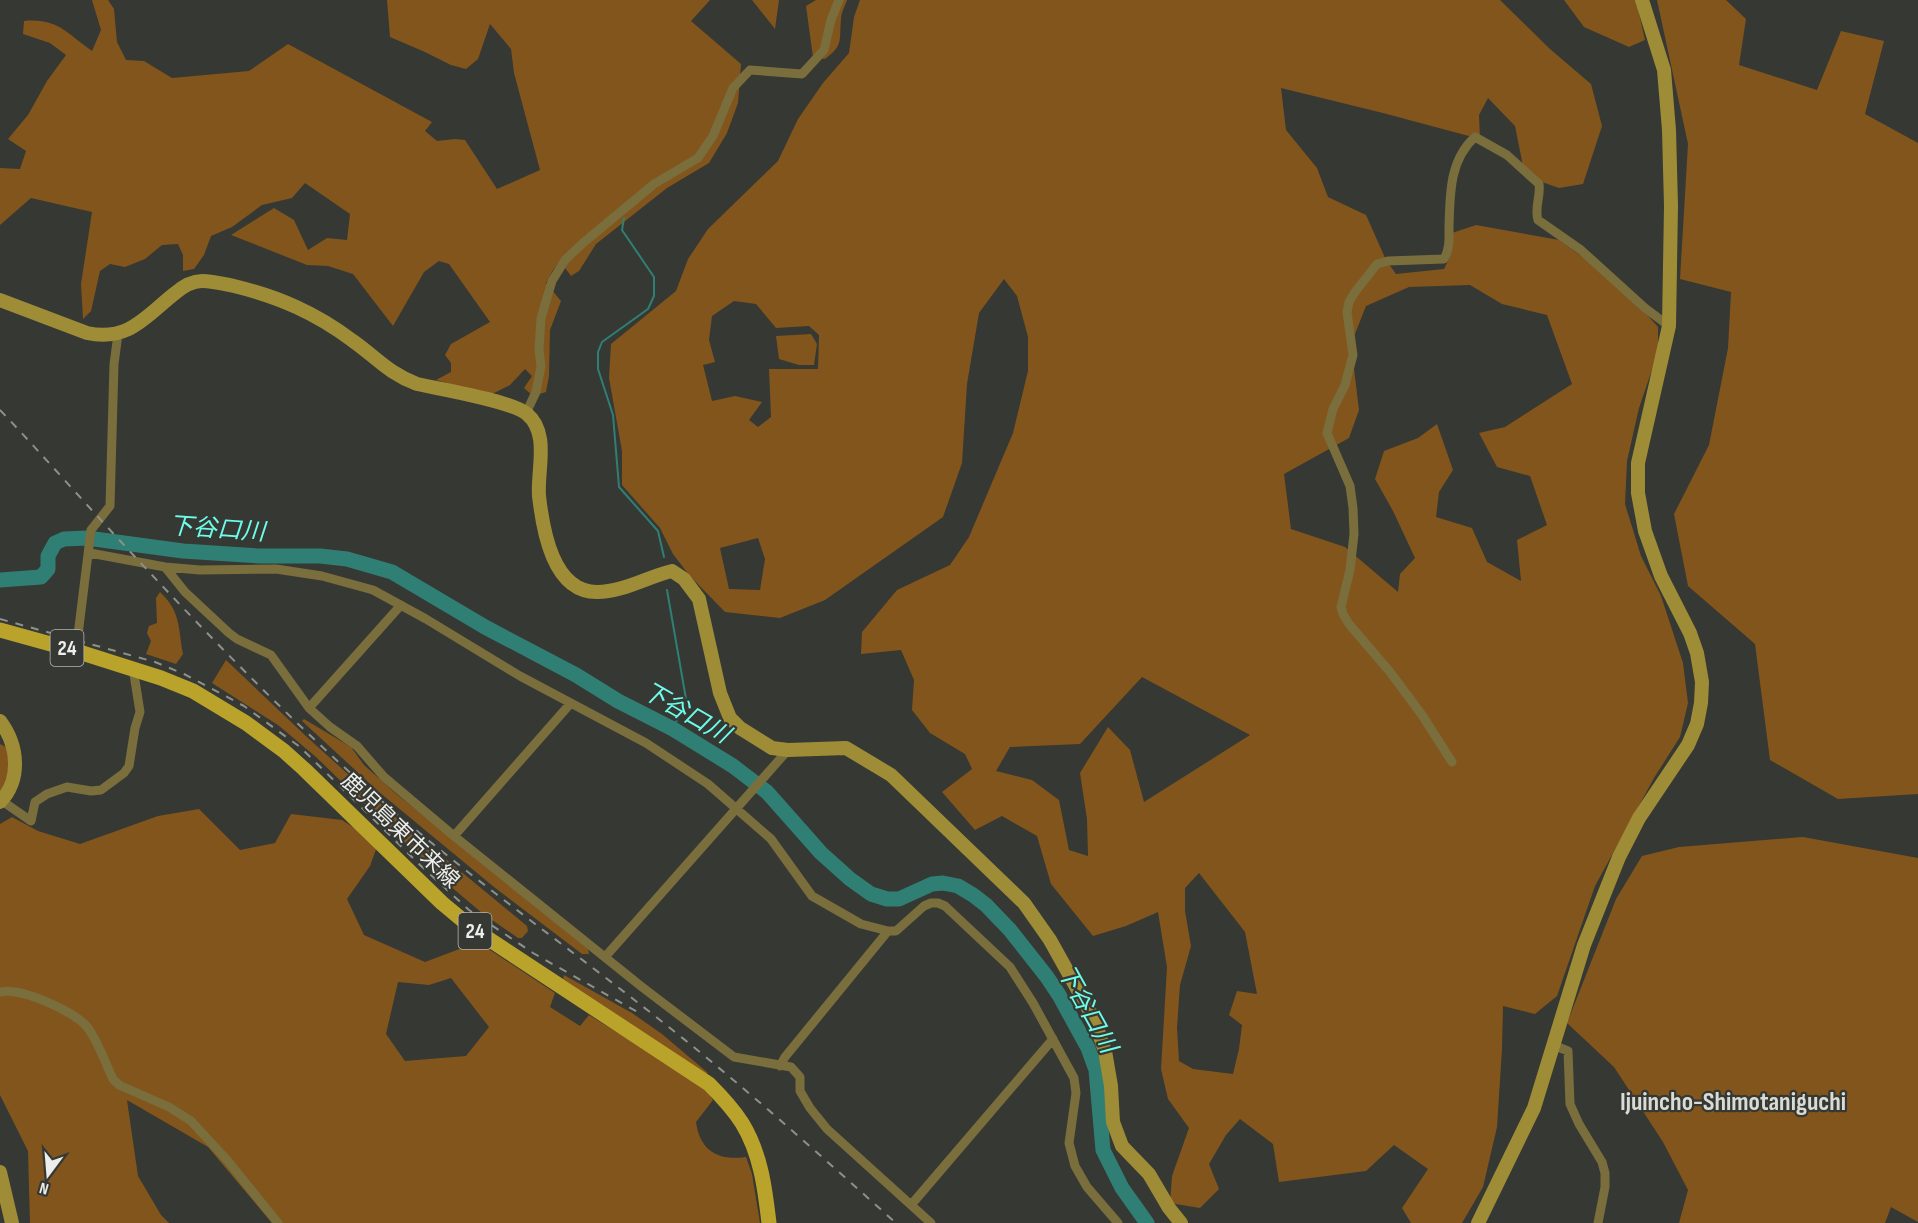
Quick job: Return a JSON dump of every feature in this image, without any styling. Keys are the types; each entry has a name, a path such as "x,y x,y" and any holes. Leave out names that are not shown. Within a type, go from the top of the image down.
{"main road":[{"name":"鹿児島東市来線","path":"0,630 133,668 193,692 264,735 304,769 442,903 472,928 709,1084 729,1105 753,1146 761,1170 770,1223"}],"street":[{"path":"526,413 536,392 541,366 539,350 541,318 552,282 565,260 654,184 698,158 712,136 733,88 750,70 802,74 824,50 831,20 839,0"},
{"path":"1478,1223 1534,1108 1584,945 1619,857 1639,818 1688,745 1701,704 1702,681 1697,653 1690,633 1661,576 1645,531 1638,493 1638,463 1669,326 1671,206 1669,130 1664,70 1642,0"},
{"path":"1452,762 1422,715 1390,672 1348,624 1341,607 1350,570 1354,534 1353,508 1350,486 1327,433 1333,409 1344,385 1353,356 1347,312 1349,302 1377,264 1388,261 1444,259 1449,245 1450,186 1455,169 1474,137 1507,155 1539,184 1536,215 1538,220 1581,250 1645,308 1669,326"},
{"path":"0,300 99,336 118,334 131,328 189,284 201,280 213,282 268,295 292,304 340,331 393,373 405,379 417,384 510,406 526,413 538,429 540,438 539,495 549,546 562,574 578,589 595,592 612,591 672,571 684,579 699,599 720,693 730,718 740,728 772,748 788,750 846,748 867,759 891,776 1024,903 1050,940 1094,1019 1105,1051 1111,1086 1113,1122 1122,1146 1149,1174 1180,1223"},
{"path":"76,651 91,530 110,506 114,364 118,334"},
{"path":"90,551 165,567 200,570 276,569 299,572 374,590 570,704 646,743 741,804 771,839 812,896 861,924 888,931 901,928 924,906 932,903 945,906 1010,967 1033,1002 1074,1078 1076,1093 1069,1143 1075,1166 1087,1187 1118,1223"},
{"path":"165,567 184,592 229,633 271,655 309,708 330,727 357,746 384,777 605,957 734,1057 791,1067 796,1071 800,1077 800,1091 827,1129 931,1223"},
{"path":"309,708 400,605"},
{"path":"0,721 8,732 15,758 12,781 1,802 31,821 35,802 47,794 67,787 101,790 124,773 129,766 140,712 133,668"},
{"path":"454,836 570,704"},
{"path":"605,957 788,750"},
{"path":"780,1066 888,931"},
{"path":"0,992 26,993 84,1023 113,1079 119,1085 169,1107 191,1121 227,1160 278,1223"},
{"path":"911,1205 1053,1040"},
{"path":"1553,1045 1568,1051 1569,1104 1602,1162 1605,1173 1605,1187 1598,1223"},
{"path":"0,1172 12,1223"}],"shaded area":[{"path":"92,0 108,0 114,9 117,42 126,60 144,61 172,78 249,71 288,44 432,122 425,131 437,141 465,140 497,189 540,170 514,73 511,49 490,24 478,59 466,69 451,65 390,37 387,0 710,0 691,21 741,64 738,103 727,133 709,163 667,188 596,244 579,271 571,276 560,261 553,270 546,283 561,301 550,330 549,376 546,392 533,396 524,388 532,376 525,369 510,385 490,395 436,380 451,372 451,363 445,355 451,344 490,322 449,264 439,261 424,272 393,326 353,274 328,266 307,265 231,235 274,208 294,220 308,250 327,238 347,240 350,214 305,183 292,198 262,205 232,227 211,236 204,255 194,269 183,271 183,255 178,244 162,245 145,259 125,267 110,264 100,271 91,311 83,319 81,284 92,212 31,198 0,225 0,168 20,169 26,151 8,139 28,115 47,81 66,55 50,43 23,34 24,21 54,24 92,51 101,30"},
{"path":"752,0 779,0 775,29"},
{"path":"816,0 847,0 841,17 838,46 825,59 813,57 806,6"},
{"path":"860,0 1500,0 1550,49 1591,84 1602,126 1583,184 1559,188 1525,176 1515,126 1488,98 1479,115 1480,139 1281,88 1286,130 1317,168 1328,197 1366,215 1386,260 1396,274 1444,269 1450,257 1449,234 1476,225 1559,240 1620,284 1658,327 1658,352 1639,408 1627,461 1625,504 1641,556 1661,596 1683,663 1688,703 1680,737 1654,778 1595,886 1557,996 1535,1014 1503,1006 1497,1127 1483,1187 1462,1223 1411,1223 1402,1208 1428,1169 1394,1145 1366,1171 1279,1182 1273,1144 1240,1119 1226,1135 1209,1164 1219,1189 1200,1208 1170,1203 1172,1176 1189,1128 1168,1099 1161,1069 1167,967 1158,912 1126,926 1093,936 1051,884 1037,836 1002,816 975,830 942,792 972,769 965,754 930,733 912,710 914,680 901,650 861,654 862,632 897,590 950,565 969,537 1013,433 1028,371 1028,337 1017,296 1004,279 979,313 967,384 962,463 943,517 825,600 780,618 725,612 689,575 673,554 660,528 622,485 622,451 609,378 611,344 676,291 688,259 708,229 778,161 798,119 823,83 849,53 854,17","holes":["1470,285 1502,304 1547,315 1572,384 1505,427 1479,433 1497,467 1530,476 1547,525 1517,540 1521,581 1487,562 1472,528 1436,517 1439,492 1453,470 1437,424 1418,438 1384,451 1375,479 1415,558 1400,574 1398,592 1345,547 1291,529 1284,474 1349,438 1359,410 1351,344 1366,306 1409,287","734,301 756,304 776,328 809,326 819,335 818,369 769,369 771,417 758,427 749,420 762,402 735,396 712,401 703,365 715,362 709,340 712,316","758,538 765,559 760,590 729,589 720,548","1142,677 1250,735 1144,802 1130,750 1108,727 1080,773 1087,819 1088,856 1069,850 1059,800 1032,780 996,771 1010,747 1080,744","1199,873 1245,932 1257,994 1237,991 1229,1015 1242,1025 1233,1074 1193,1069 1179,1061 1177,1028 1180,985 1191,946 1185,911 1185,888"]},
{"path":"1564,0 1636,0 1645,40 1629,47 1584,27"},
{"path":"1657,0 1726,0 1746,19 1739,65 1817,90 1841,31 1884,41 1865,114 1918,143 1918,794 1838,799 1770,760 1755,644 1688,586 1674,514 1709,445 1728,348 1731,292 1680,279 1688,144"},
{"path":"811,334 817,344 814,365 799,365 779,359 776,336"},
{"path":"160,592 172,606 178,620 183,654 176,664 146,654 151,641 147,633 149,626 157,623 156,598"},
{"path":"226,660 402,823 527,926 528,931 522,938 518,938 482,913 443,880 316,757 278,725 212,683"},
{"path":"304,719 351,747 364,765 394,792 588,949 589,954 582,954 494,887 379,792 302,721"},
{"path":"0,744 8,748 9,773 0,793"},
{"path":"199,809 240,850 275,843 291,814 342,820 378,844 370,866 347,899 364,935 425,962 478,942 555,993 550,1007 580,1026 589,1015 681,1072 707,1091 713,1100 696,1122 698,1132 706,1147 712,1152 727,1157 746,1157 752,1174 760,1223 272,1223 208,1147 127,1100 138,1176 161,1215 169,1223 30,1223 28,1151 0,1095 0,824 12,817 38,831 80,844 158,816","holes":["451,978 489,1027 466,1056 405,1061 386,1034 398,982 429,985"]},
{"path":"1803,837 1918,858 1918,1222 1891,1207 1885,1223 1679,1223 1688,1190 1663,1142 1614,1067 1567,1023 1616,899 1642,856 1679,847"},
{"path":"564,975 632,1013 662,1034 708,1073 705,1074 563,979"}],"waterway":[{"path":"624,218 622,230 654,277 654,296 648,309 602,342 598,352 598,369 613,415 619,487 658,531 664,557"},
{"name":"下谷口川","path":"0,580 41,577 48,569 48,556 55,543 64,539 87,538 183,551 347,559 392,572 485,627 673,729 733,766 767,792 821,853 871,894 887,899 899,899 932,884 943,883 958,886 986,905 1010,930 1059,995 1088,1048 1096,1070 1103,1150 1122,1188 1147,1223"},
{"path":"667,590 686,699 673,729"}],"railway":[{"path":"0,410 210,636 347,770 418,832 489,889 699,1051 896,1223"},
{"path":"0,619 155,662 184,674 244,706 300,747 469,910 533,953 641,1014"}],"district":[{"name":"Ijuincho-Shimotaniguchi","path":"1733,1102"}]}
